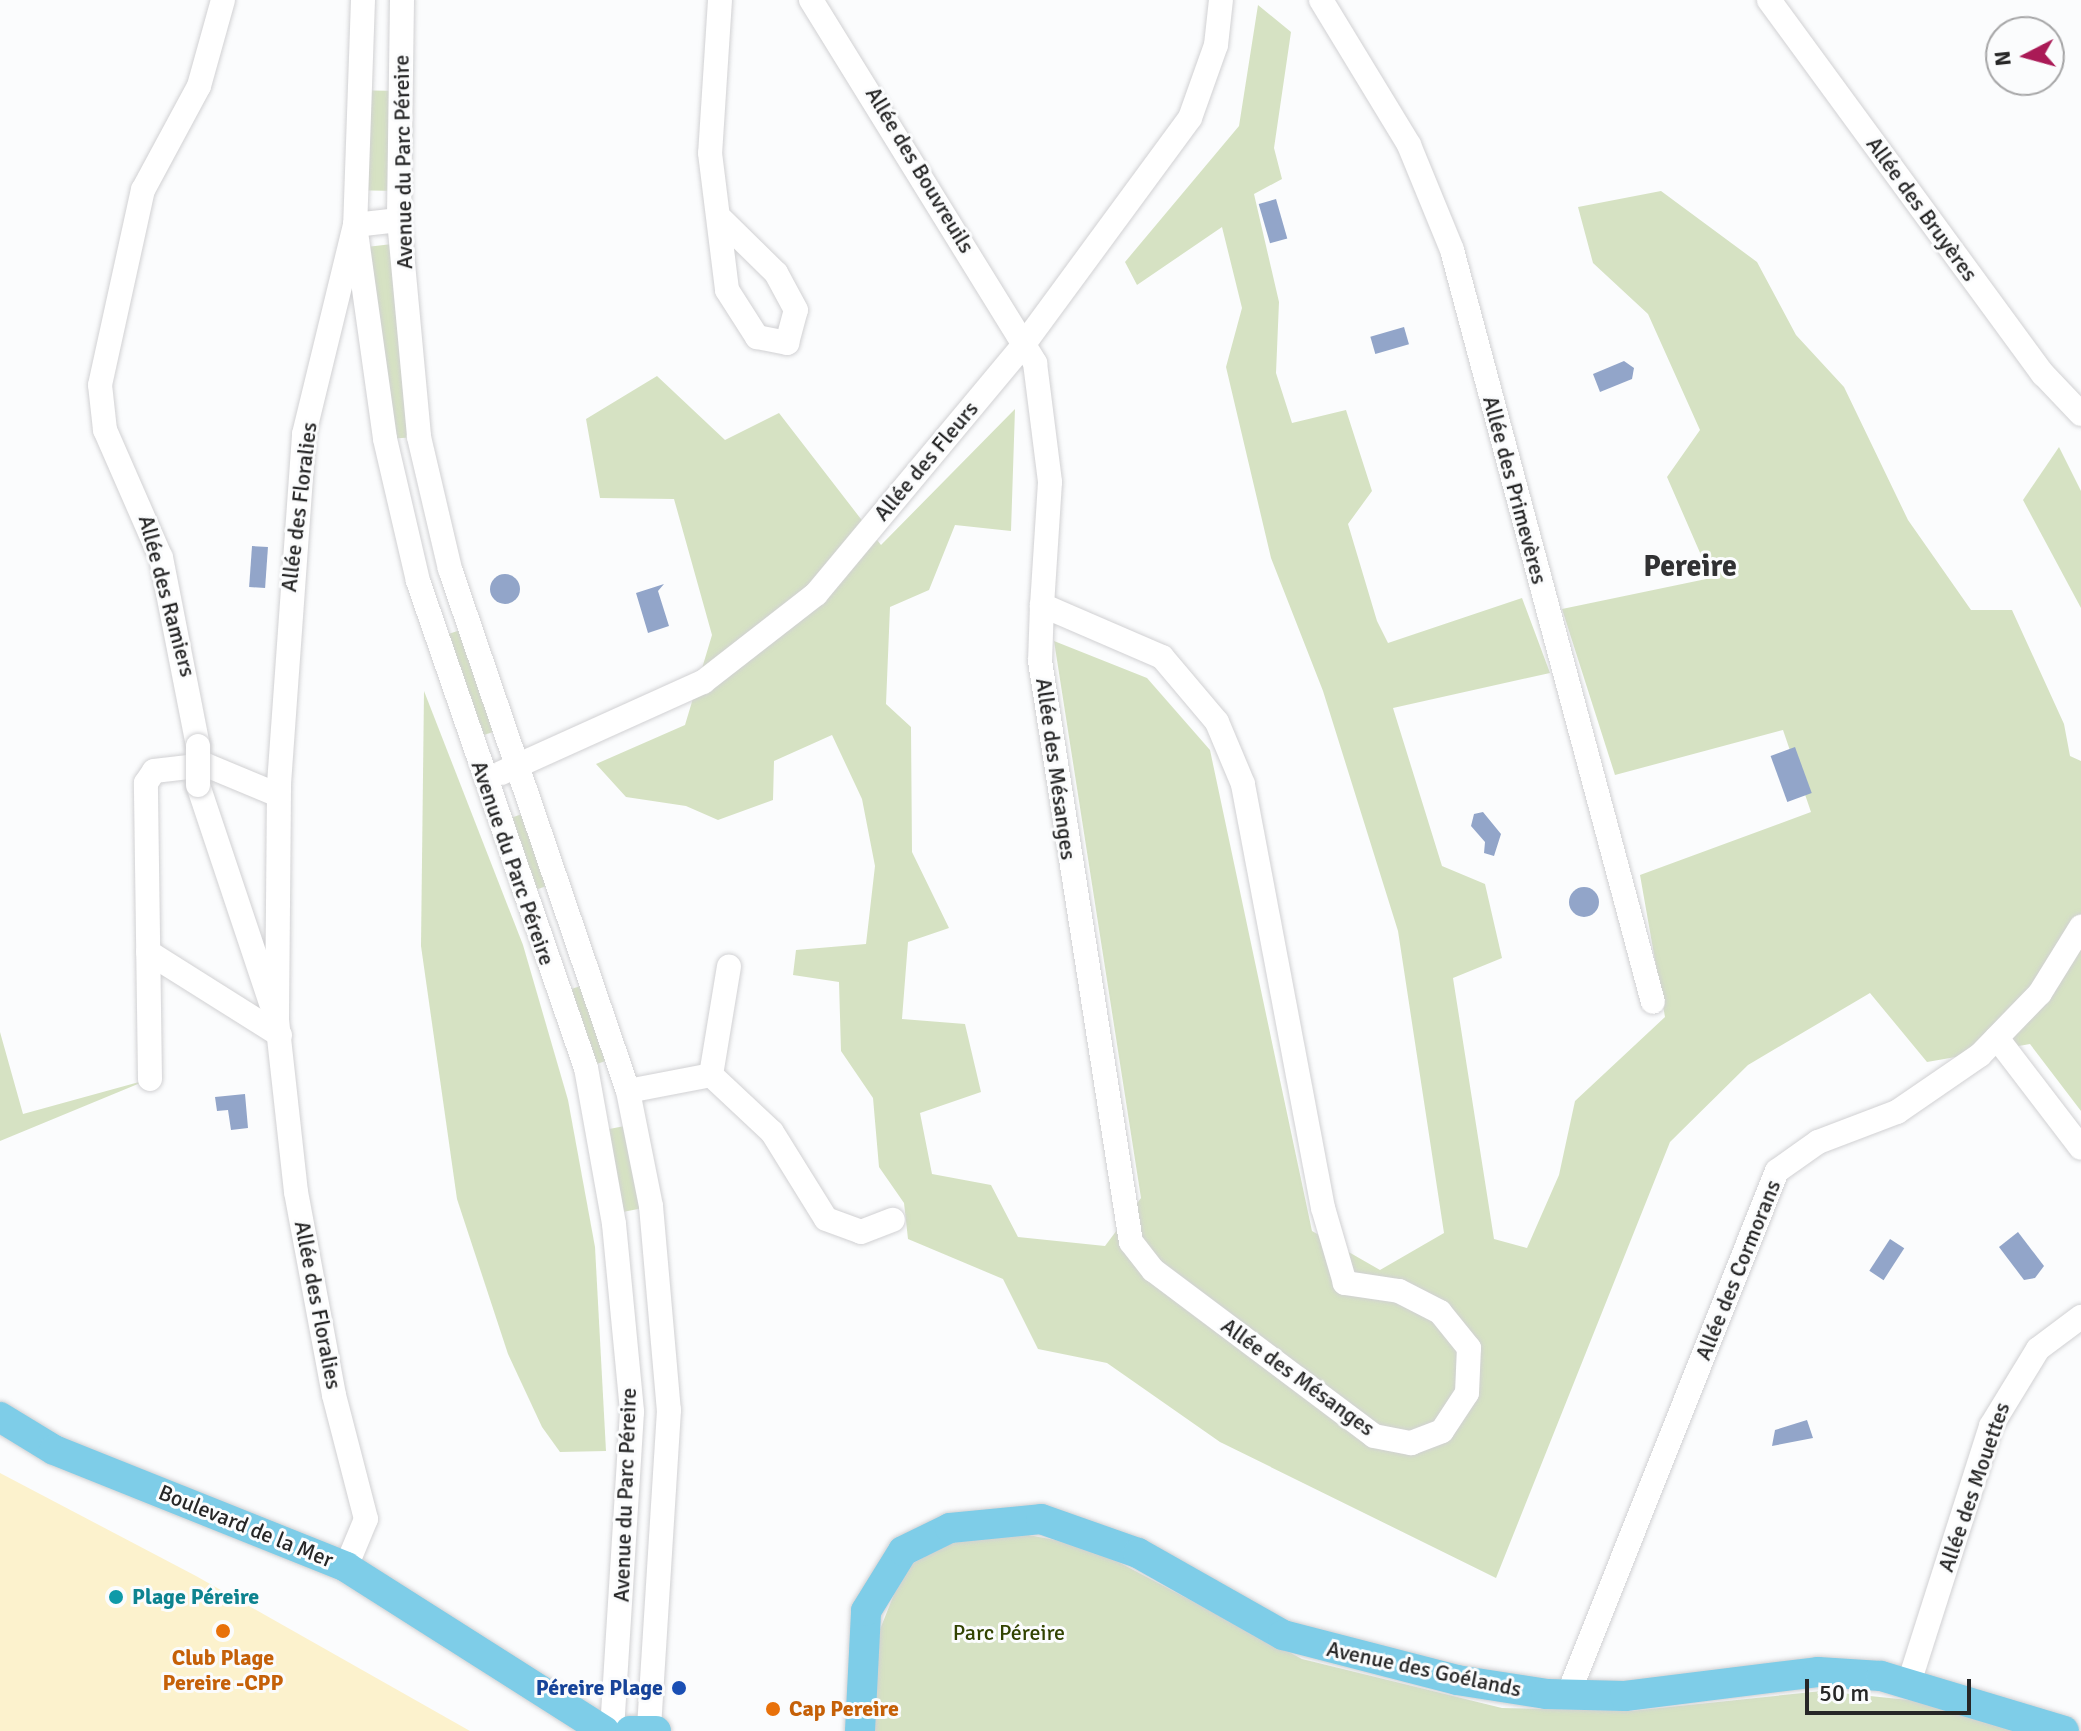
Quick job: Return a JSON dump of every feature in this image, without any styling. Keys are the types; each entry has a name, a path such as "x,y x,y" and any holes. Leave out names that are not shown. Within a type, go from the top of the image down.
{"main road":[{"name":"Boulevard de la Mer","path":"0,1417 54,1450 346,1567 604,1731"},
{"name":"Avenue des Goélands","path":"860,1731 866,1611 903,1551 950,1528 1041,1519 1138,1553 1283,1635 1412,1671 1568,1695 1625,1696 1818,1672 1909,1683 2064,1731"}],"street":[{"name":"Allée des Ramiers","path":"223,0 199,86 143,190 100,385 105,430 161,558 198,746 198,785 278,1027"},
{"name":"Avenue du Parc Péreire","path":"363,0 355,225 388,454 418,581 484,780 586,1068 614,1224 632,1412 612,1731"},
{"name":"Avenue du Parc Péreire","path":"402,0 399,220 419,437 450,569 628,1091 651,1206 669,1410 645,1729"},
{"path":"720,0 710,153 722,220 727,290 757,337 787,343 796,310 776,273 722,220"},
{"name":"Allée des Bouvreuils","path":"811,0 1024,344"},
{"name":"Allée des Fleurs","path":"484,780 517,768 703,682 816,594 1024,344 1190,118 1216,45 1221,0"},
{"name":"Allée des Primevères","path":"1321,0 1409,145 1452,250 1653,1002"},
{"name":"Allée des Bruyères","path":"1769,0 2043,374 2081,414"},
{"path":"355,225 399,220"},
{"name":"Allée des Floralies","path":"346,1567 366,1519 334,1395 296,1192 278,1027 278,795 304,434 355,225"},
{"name":"Allée des Mésanges","path":"1024,344 1035,363 1050,482 1042,605 1040,661 1131,1242 1153,1270 1374,1436 1411,1443 1442,1431 1467,1393 1469,1348 1440,1312 1399,1291 1345,1283 1323,1208 1243,784 1217,722 1162,657 1042,605"},
{"path":"150,1079 146,783 154,771 206,765 278,795"},
{"name":"Allée des Cormorans","path":"1568,1695 1777,1171 1818,1142 1897,1112 1997,1038 2040,993 2081,927"},
{"path":"148,952 278,1027"},
{"path":"711,1075 729,966"},
{"path":"1997,1038 2081,1148"},
{"path":"628,1091 711,1075"},
{"path":"711,1075 772,1132 826,1219 861,1232 893,1220"},
{"name":"Allée des Mouettes","path":"1909,1683 1991,1426 2038,1349 2081,1317"}],"green space":[{"path":"1258,5 1291,32 1274,148 1282,179 1254,194 1279,302 1276,373 1292,423 1346,410 1372,491 1348,524 1377,621 1388,643 1522,598 1550,673 1393,708 1442,866 1485,884 1502,958 1453,978 1494,1239 1527,1248 1559,1175 1575,1101 1665,1017 1640,875 1811,812 1783,730 1615,775 1562,609 1711,578 1667,477 1700,430 1648,314 1593,263 1578,207 1661,191 1757,262 1796,335 1844,387 1908,520 1971,610 2012,610 2064,724 2070,756 2081,761 2081,1111 2030,1044 1927,1062 1870,993 1748,1065 1670,1142 1496,1578 1220,1442 1107,1363 1038,1349 1003,1279 908,1239 904,1203 879,1167 873,1098 841,1051 839,982 793,975 796,950 866,944 875,866 862,799 832,735 774,761 773,800 718,820 686,806 626,797 596,764 685,725 712,635 674,499 600,498 586,419 657,376 725,440 779,413 881,545 1015,409 1011,531 955,525 929,590 890,607 886,704 911,727 912,852 949,928 908,942 902,1019 965,1024 981,1092 920,1113 932,1174 991,1185 1018,1237 1105,1246 1141,1198 1054,641 1147,678 1210,750 1312,1231 1380,1270 1444,1233 1398,931 1323,691 1271,558 1226,367 1242,308 1222,227 1137,285 1125,262 1239,126"},
{"path":"359,90 400,91 398,191 357,190"},
{"path":"401,243 419,437 385,439 358,248"},
{"path":"2059,447 2081,491 2081,608 2023,500"},
{"path":"469,627 504,728 472,739 437,638"},
{"path":"424,691 523,945 568,1100 595,1247 606,1451 560,1452 542,1427 508,1354 457,1199 421,946"},
{"path":"533,810 559,881 524,894 498,823"},
{"path":"593,982 617,1057 584,1068 560,993"},
{"path":"0,1032 23,1114 150,1079 0,1141"},
{"path":"635,1124 651,1206 614,1214 598,1131"},
{"name":"Parc Péreire","path":"1012,1532 1088,1546 1302,1659 1502,1708 1631,1711 1822,1691 1947,1704 2016,1731 874,1731 875,1642 904,1569 943,1545"}],"sand":[{"name":"Plage Péreire","path":"0,1473 196,1576 470,1731 0,1731"}],"water":[{"path":"1276,199 1287,238 1270,243 1259,204"},
{"path":"1404,327 1409,344 1375,354 1370,337"},
{"path":"1624,361 1634,368 1632,379 1600,392 1593,374"},
{"path":"252,546 268,547 265,588 249,587"},
{"path":"505,574 516,578 520,589 516,600 505,604 494,600 490,589 494,578"},
{"path":"664,584 658,591 669,626 648,633 636,593"},
{"path":"1795,747 1812,793 1787,802 1771,756"},
{"path":"1483,812 1501,834 1494,856 1484,853 1485,842 1471,826 1474,814"},
{"path":"1584,887 1594,892 1599,902 1594,912 1584,917 1574,912 1569,902 1574,892"},
{"path":"245,1094 248,1128 231,1130 228,1110 217,1111 215,1097"},
{"path":"2018,1232 2044,1266 2035,1278 2024,1280 1999,1247"},
{"path":"1890,1239 1904,1248 1884,1280 1869,1271"},
{"path":"1807,1420 1813,1438 1772,1446 1775,1430"}],"place":[{"name":"Plage Péreire","path":"116,1597"},
{"name":"Club Plage Pereire -CPP","path":"223,1631"},
{"name":"Péreire Plage","path":"679,1688"},
{"name":"Cap Pereire","path":"773,1709"}],"district":[{"name":"Pereire","path":"1690,567"}]}
